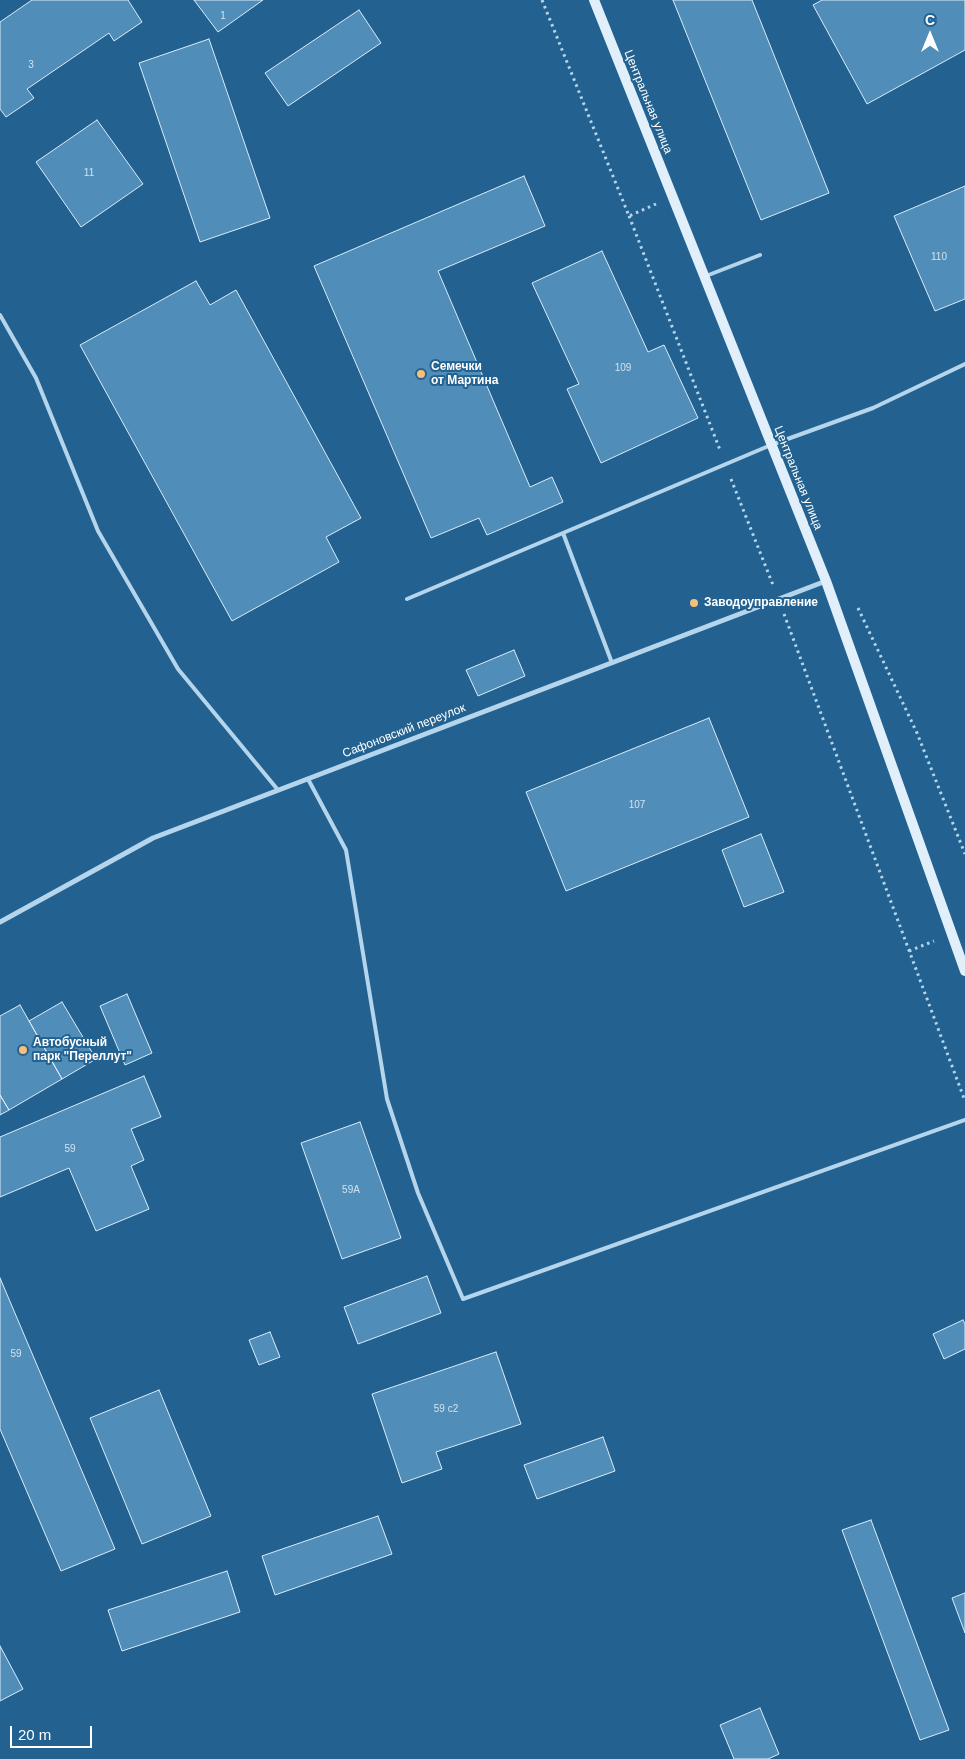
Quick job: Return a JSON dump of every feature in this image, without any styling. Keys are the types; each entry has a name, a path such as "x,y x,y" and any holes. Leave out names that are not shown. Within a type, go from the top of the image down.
{"main road":[{"name":"Центральная улица","path":"594,0 826,581 965,971"}],"street":[{"name":"Сафоновский переулок","path":"0,922 153,838 826,581"}],"lane":[{"path":"704,277 760,255"},
{"path":"0,315 36,378 98,531 178,669 278,790"},
{"path":"407,599 772,446 873,408 965,364"},
{"path":"563,533 612,663"},
{"path":"308,779 346,850 387,1099 418,1193 463,1299 965,1120"}],"path":[{"path":"542,0 629,216 778,600 965,1101"},
{"path":"629,216 672,197"},
{"path":"855,601 917,733 965,854"}],"building":[{"path":"32,0 128,0 142,22 114,41 109,33 27,89 34,98 6,117 0,109 0,22"},
{"path":"194,0 263,0 218,32"},
{"path":"673,0 752,0 829,193 761,220"},
{"path":"822,0 965,0 965,50 867,104 813,5"},
{"path":"359,10 381,43 288,106 265,73"},
{"path":"209,39 270,218 200,242 139,63"},
{"path":"97,120 143,184 81,227 36,162"},
{"name":"Семечки от Мартина","path":"524,176 545,226 438,271 530,487 552,477 563,502 487,535 479,518 431,538 314,266"},
{"path":"965,186 965,299 935,311 894,216"},
{"path":"602,251 648,352 664,345 698,418 601,463 567,389 579,384 532,283"},
{"path":"196,281 210,305 236,290 361,518 326,537 339,562 232,621 80,345"},
{"path":"514,650 525,676 478,696 466,670"},
{"path":"709,718 749,817 566,891 526,792"},
{"path":"761,834 784,892 744,907 722,850"},
{"path":"127,994 152,1053 125,1065 100,1006"},
{"path":"62,1002 96,1059 62,1079 29,1021"},
{"name":"Автобусный парк \"Переллут\"","path":"20,1005 62,1079 9,1110 0,1095 0,1016"},
{"path":"144,1076 161,1117 131,1129 144,1160 131,1166 149,1209 96,1231 69,1168 0,1197 0,1137"},
{"path":"0,1095 9,1110 0,1115"},
{"path":"360,1122 401,1238 342,1259 301,1143"},
{"path":"427,1276 441,1313 358,1344 344,1307"},
{"path":"0,1278 115,1549 61,1571 0,1429"},
{"path":"963,1320 965,1324 965,1349 944,1359 933,1334"},
{"path":"270,1332 280,1357 259,1365 249,1340"},
{"path":"496,1352 521,1424 436,1452 442,1469 402,1483 372,1394"},
{"path":"159,1390 211,1516 142,1544 90,1418"},
{"path":"603,1437 615,1471 537,1499 524,1465"},
{"path":"378,1516 392,1554 275,1595 262,1556"},
{"path":"871,1520 949,1730 920,1740 842,1530"},
{"path":"227,1571 240,1612 122,1651 108,1610"},
{"path":"965,1593 965,1633 952,1598"},
{"path":"0,1646 23,1689 0,1701"},
{"path":"760,1708 779,1754 768,1759 734,1759 720,1725"}],"place":[{"name":"Семечки от Мартина","path":"421,374"},
{"name":"Заводоуправление","path":"694,603"},
{"name":"Автобусный парк \"Переллут\"","path":"23,1050"}]}
